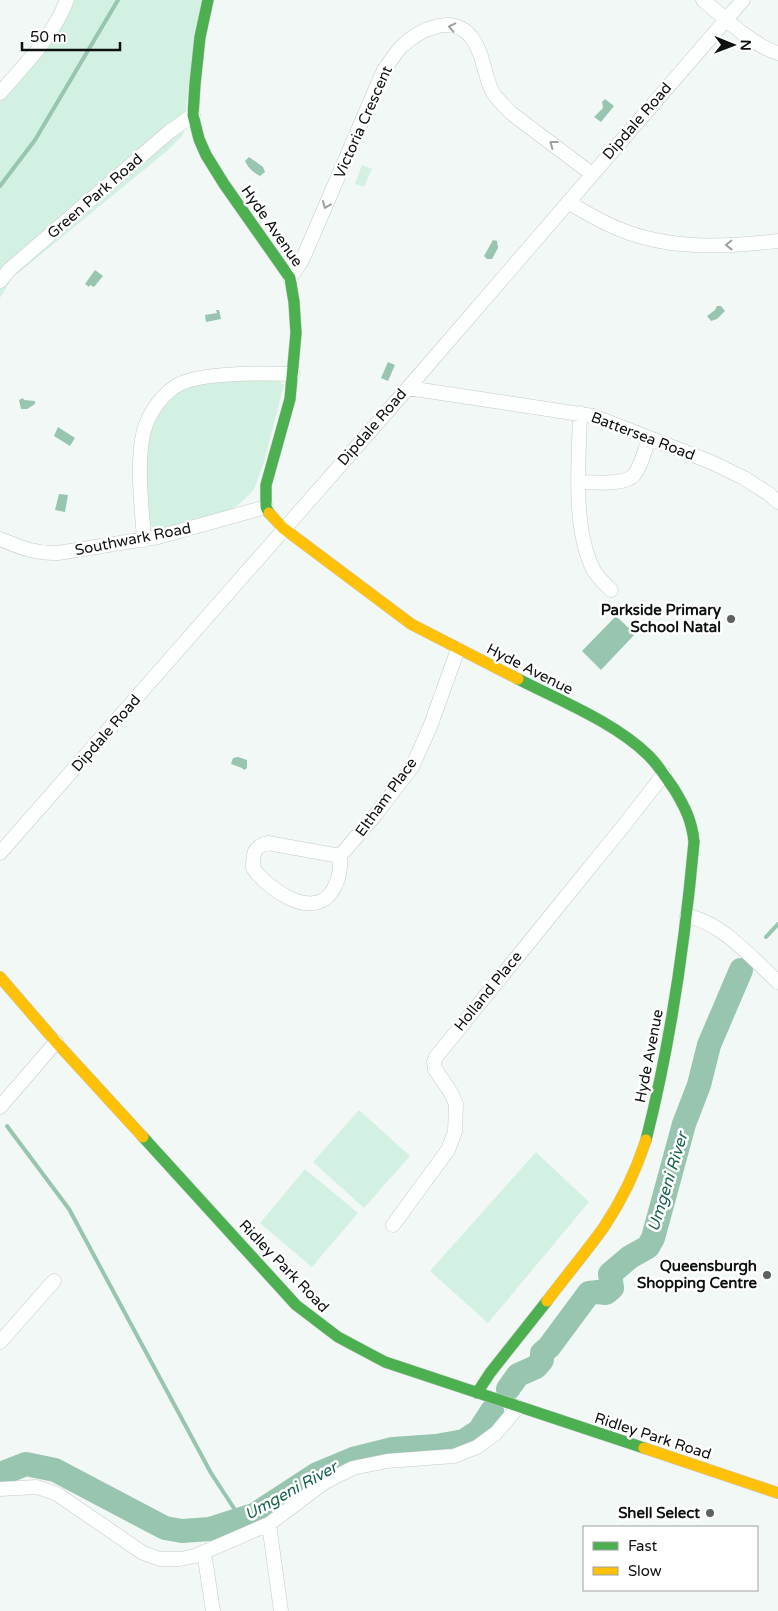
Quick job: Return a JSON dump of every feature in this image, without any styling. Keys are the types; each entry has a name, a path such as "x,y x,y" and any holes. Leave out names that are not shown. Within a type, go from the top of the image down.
{"street":[{"path":"0,93 48,37 57,23 67,0"},
{"name":"Hyde Avenue","path":"208,0 200,37 194,84 193,115 199,138 206,155 224,184 290,278 296,333 293,374 290,399 266,485 266,507 270,514 284,528 398,615 427,633 614,730 638,746 664,774 686,808 693,830 694,842 687,916 660,1085 646,1141 636,1170 604,1227 490,1372 477,1394"},
{"path":"703,0 758,43 778,53"},
{"name":"Dipdale Road","path":"0,853 408,388 743,0"},
{"name":"Victoria Crescent","path":"290,278 307,249 383,72 392,58 413,37 437,26 454,26 465,31 476,45 493,93 501,103 511,113 592,174"},
{"name":"Green Park Road","path":"0,282 9,270 169,132 193,115"},
{"path":"568,202 620,230 670,242 723,246 778,241"},
{"path":"144,540 140,486 142,440 145,427 157,403 176,386 194,379 268,373 293,374"},
{"name":"Battersea Road","path":"408,388 580,414 608,421 744,478 778,502"},
{"path":"580,414 579,497 581,525 587,552 594,571 611,590"},
{"path":"579,482 621,481 628,479 634,475 639,466 649,438"},
{"name":"Southwark Road","path":"0,539 21,548 45,554 144,540 178,533 266,507"},
{"name":"Eltham Place","path":"340,856 376,814 412,767 430,727 458,649"},
{"name":"Holland Place","path":"393,1225 448,1150 455,1132 456,1104 446,1084 434,1069 436,1057 664,774"},
{"path":"268,843 340,856 341,867 335,888 327,898 319,902 302,903 289,898 258,876 253,868 255,851 259,846 268,843"},
{"path":"687,916 703,920 721,931 778,982"},
{"name":"Ridley Park Road","path":"0,977 56,1042 296,1305 340,1340 385,1362 778,1493"},
{"path":"0,1106 56,1042"},
{"path":"0,1342 54,1281"},
{"path":"1,1492 37,1487 57,1494 143,1553 160,1559 180,1559 195,1556 269,1524 326,1482 353,1468 387,1461 454,1456 477,1447 496,1433 518,1407"},
{"path":"269,1524 281,1611"},
{"path":"204,1552 213,1611"}],"shaded area":[{"path":"73,0 205,0 193,48 183,135 167,151 12,278 0,298 0,102 51,42"},
{"path":"605,99 614,106 601,122 594,117 603,108 602,102"},
{"path":"249,157 263,167 265,172 260,176 251,170 245,161"},
{"path":"362,165 372,169 364,187 355,184"},
{"path":"493,240 497,241 498,248 492,259 487,259 484,256"},
{"path":"95,270 103,276 94,287 90,285 89,287 85,284"},
{"path":"717,306 721,306 725,311 717,319 711,321 707,316"},
{"path":"216,310 219,310 221,319 206,322 205,315 217,313"},
{"path":"388,362 395,365 388,381 381,378"},
{"path":"276,379 284,385 264,462 255,487 250,494 238,505 224,513 158,531 154,530 150,524 146,506 145,453 154,414 172,395 188,387 217,381"},
{"path":"23,398 24,400 35,401 35,404 27,409 21,409 19,400"},
{"path":"58,427 75,438 70,446 54,436"},
{"path":"59,494 68,495 65,512 55,510"},
{"path":"616,616 635,634 601,670 582,651"},
{"path":"238,757 247,760 247,768 244,770 231,764 233,758"},
{"path":"359,1110 410,1156 364,1208 313,1162"},
{"path":"536,1152 589,1202 488,1323 430,1271"},
{"path":"305,1169 358,1213 312,1267 260,1223"}],"waterway":[{"path":"0,186 35,140 118,0"},
{"name":"Umgeni River","path":"766,937 778,924"},
{"name":"Umgeni River","path":"508,1389 518,1375 536,1367 542,1360 542,1353 549,1347 589,1293 606,1293 612,1288 610,1274 630,1257 648,1247 653,1238 684,1124 699,1085 709,1045 741,970"},
{"path":"7,1126 69,1209 211,1473 241,1519"},
{"name":"Umgeni River","path":"3,1473 26,1464 55,1470 165,1528 182,1531 210,1529 254,1515 317,1474 353,1459 393,1449 436,1446 464,1441 479,1431 492,1411"}],"traffic: fast":[{"path":"208,0 200,37 195,84 193,115 199,139 206,155 224,184 290,278 294,302 296,333 290,399 266,485 266,507 269,513"},
{"path":"518,679 586,713 636,744 653,760 674,789 685,808 692,827 694,842 676,992 663,1066 646,1140"},
{"path":"143,1137 296,1305 338,1337 385,1362 644,1448"},
{"path":"477,1393 490,1373 547,1301"}],"traffic: slow":[{"path":"269,513 283,528 411,624 518,679"},
{"path":"0,977 56,1042 143,1137"},
{"path":"547,1301 611,1217 623,1196 646,1140"},
{"path":"644,1448 778,1493"}],"place":[{"name":"Parkside Primary School Natal","path":"731,619"},
{"name":"Queensburgh Shopping Centre","path":"767,1275"},
{"name":"Shell Select","path":"710,1513"}]}
